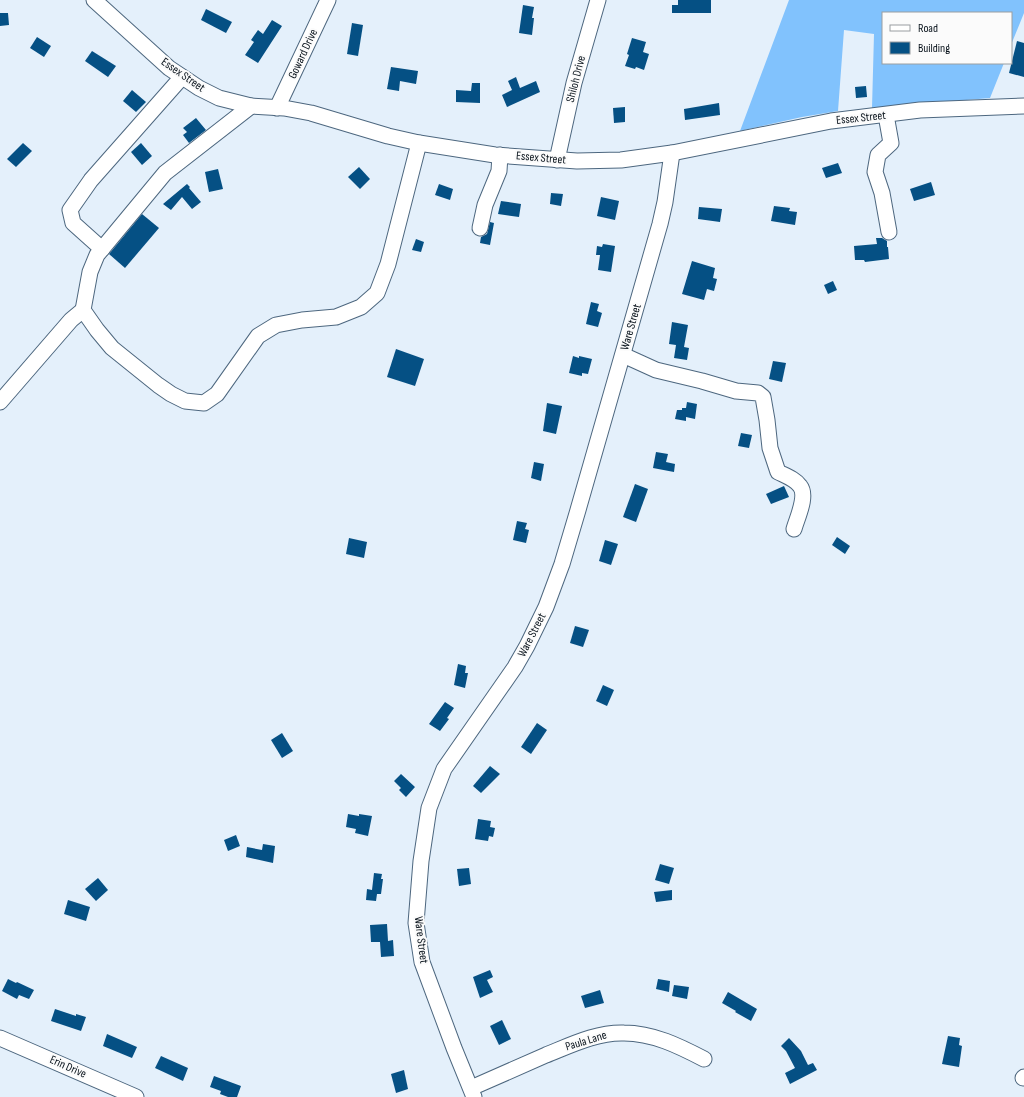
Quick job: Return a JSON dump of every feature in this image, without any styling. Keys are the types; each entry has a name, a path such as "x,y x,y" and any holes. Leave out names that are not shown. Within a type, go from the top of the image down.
{"street":[{"name":"Essex Street","path":"94,0 169,68 199,88 219,98 251,106 311,113 388,136 419,143 500,155 577,161 621,160 672,153 831,121 920,110 1024,106"},
{"name":"Goward Drive","path":"278,108 328,0"},
{"name":"Shiloh Drive","path":"557,160 574,83 598,0"},
{"path":"102,249 73,223 70,210 90,180 182,77"},
{"path":"0,402 71,320 83,310 90,272 97,255 165,173 251,106"},
{"path":"886,115 891,143 878,155 875,172 882,193 889,232"},
{"path":"83,310 112,348 158,385 185,401 204,403 217,394 258,336 276,325 302,320 336,317 361,307 377,292 388,264 419,143"},
{"name":"Ware Street","path":"472,1093 422,962 416,923 422,850 429,808 444,769 515,667 527,646 546,607 562,564 666,202 672,153"},
{"path":"480,228 485,205 499,171 500,155"},
{"path":"623,355 656,370 736,391 758,393 763,397 770,448 778,472 794,480 801,487 803,495 801,508 794,529"},
{"name":"Paula Lane","path":"472,1093 558,1050 610,1033 640,1034 661,1039 679,1046 704,1059"},
{"name":"Erin Drive","path":"0,1038 136,1097"}],"shaded area":[{"path":"789,0 1024,0 1024,13 1012,43 1012,12 882,12 882,64 1004,64 990,98 872,108 874,34 844,30 838,111 802,117 740,131"}],"building":[{"path":"678,0 711,0 711,13 672,13 672,5 678,5"},
{"path":"523,5 534,7 532,18 534,18 532,35 519,33"},
{"path":"206,9 232,22 226,33 201,20"},
{"path":"0,13 8,13 9,25 0,26"},
{"path":"272,20 282,26 258,63 245,55 254,42 251,40 258,30 263,34"},
{"path":"352,23 363,25 358,56 347,54"},
{"path":"37,37 51,46 44,57 30,48"},
{"path":"632,38 646,42 643,52 649,54 644,70 636,67 635,69 625,66 629,55 627,54"},
{"path":"1017,41 1024,43 1024,77 1009,73"},
{"path":"92,51 116,66 108,77 85,61"},
{"path":"391,67 418,71 416,84 400,81 399,91 387,89"},
{"path":"516,77 520,88 536,81 540,92 507,107 502,95 512,90 508,81"},
{"path":"472,83 480,83 480,103 456,102 456,90 471,91"},
{"path":"866,86 867,97 856,98 855,87"},
{"path":"132,90 146,102 136,112 123,101"},
{"path":"719,103 720,115 685,120 684,109"},
{"path":"625,107 625,122 614,123 613,108"},
{"path":"196,118 206,130 189,143 183,135 187,132 183,128"},
{"path":"23,143 32,151 16,167 7,159"},
{"path":"141,143 152,156 142,165 131,152"},
{"path":"838,163 842,173 826,178 822,168"},
{"path":"359,167 370,179 360,189 348,177"},
{"path":"218,169 223,189 209,192 205,172"},
{"path":"931,182 935,195 914,201 910,189"},
{"path":"187,184 201,202 192,209 182,197 171,210 163,204"},
{"path":"439,184 453,189 450,200 435,195"},
{"path":"551,193 563,194 561,206 550,204"},
{"path":"601,197 619,201 615,220 597,216"},
{"path":"501,201 521,204 519,217 498,214"},
{"path":"774,206 790,208 789,211 797,212 795,225 771,221"},
{"path":"699,207 722,209 720,222 698,219"},
{"path":"142,214 159,228 125,268 109,254"},
{"path":"490,222 494,223 490,245 480,243 481,237 487,234"},
{"path":"876,238 882,238 887,241 889,259 865,262 864,260 855,260 854,246 877,244"},
{"path":"416,239 424,242 421,252 412,250"},
{"path":"603,244 615,246 611,272 598,270 600,255 596,255 597,246 602,247"},
{"path":"692,261 715,268 713,278 717,279 714,291 707,289 704,300 682,294"},
{"path":"833,281 837,290 828,294 824,285"},
{"path":"591,302 599,304 597,311 602,313 598,327 586,324"},
{"path":"672,322 688,325 684,347 689,348 687,360 674,358 676,345 669,344"},
{"path":"396,349 424,359 415,386 387,377"},
{"path":"573,356 592,359 588,374 582,373 582,376 569,373"},
{"path":"773,361 786,363 782,382 769,379"},
{"path":"687,402 697,404 695,419 686,417 686,421 675,419 677,410 686,408"},
{"path":"547,403 562,406 556,434 543,431"},
{"path":"741,433 752,435 749,448 738,446"},
{"path":"656,452 668,454 666,462 675,464 674,472 653,468"},
{"path":"534,462 544,464 541,481 531,478"},
{"path":"635,484 648,489 636,522 623,517"},
{"path":"784,486 789,497 771,504 766,494"},
{"path":"517,521 527,523 525,529 529,530 526,543 513,540"},
{"path":"837,537 850,546 845,554 832,545"},
{"path":"349,538 367,542 364,558 346,554"},
{"path":"605,540 618,544 611,565 599,561"},
{"path":"575,626 589,630 583,647 570,643"},
{"path":"458,664 466,666 465,673 468,673 465,688 454,685"},
{"path":"603,685 614,690 607,706 596,701"},
{"path":"445,702 454,708 447,718 449,719 440,731 429,724"},
{"path":"537,723 547,730 531,754 521,747"},
{"path":"282,733 293,751 282,758 271,740"},
{"path":"490,766 500,774 481,793 473,786"},
{"path":"401,774 415,787 406,797 399,790 401,788 394,781"},
{"path":"348,814 372,816 368,836 355,833 356,829 346,827"},
{"path":"478,819 491,821 490,827 495,828 493,837 489,836 488,841 475,839"},
{"path":"236,835 240,846 228,851 224,840"},
{"path":"263,844 275,846 273,863 246,857 247,847 262,850"},
{"path":"660,864 674,868 669,884 655,880"},
{"path":"469,868 471,884 459,886 457,869"},
{"path":"374,873 382,874 381,879 383,879 381,894 377,894 376,901 366,900 367,889 372,890"},
{"path":"98,878 108,890 96,901 85,889"},
{"path":"672,890 672,900 656,902 654,892"},
{"path":"68,900 90,907 86,921 64,914"},
{"path":"387,924 388,941 393,940 394,956 381,957 380,942 371,942 370,925"},
{"path":"490,970 493,977 487,980 493,992 480,998 473,977"},
{"path":"8,979 34,990 29,999 19,995 17,999 2,991"},
{"path":"658,979 670,981 669,992 656,989"},
{"path":"674,985 689,987 687,999 672,996"},
{"path":"600,990 604,1003 585,1008 581,996"},
{"path":"728,992 757,1009 751,1021 722,1003"},
{"path":"55,1009 76,1016 76,1014 86,1017 81,1031 51,1021"},
{"path":"502,1020 511,1039 499,1045 490,1026"},
{"path":"107,1034 137,1047 132,1058 103,1046"},
{"path":"948,1036 960,1038 959,1045 962,1046 959,1067 942,1064"},
{"path":"789,1038 801,1051 808,1065 813,1063 817,1070 790,1084 785,1073 795,1068 786,1051 781,1046"},
{"path":"161,1056 188,1068 183,1081 155,1068"},
{"path":"404,1070 408,1089 396,1093 391,1074"},
{"path":"214,1076 241,1086 237,1097 228,1097 220,1094 221,1091 210,1087"}]}
